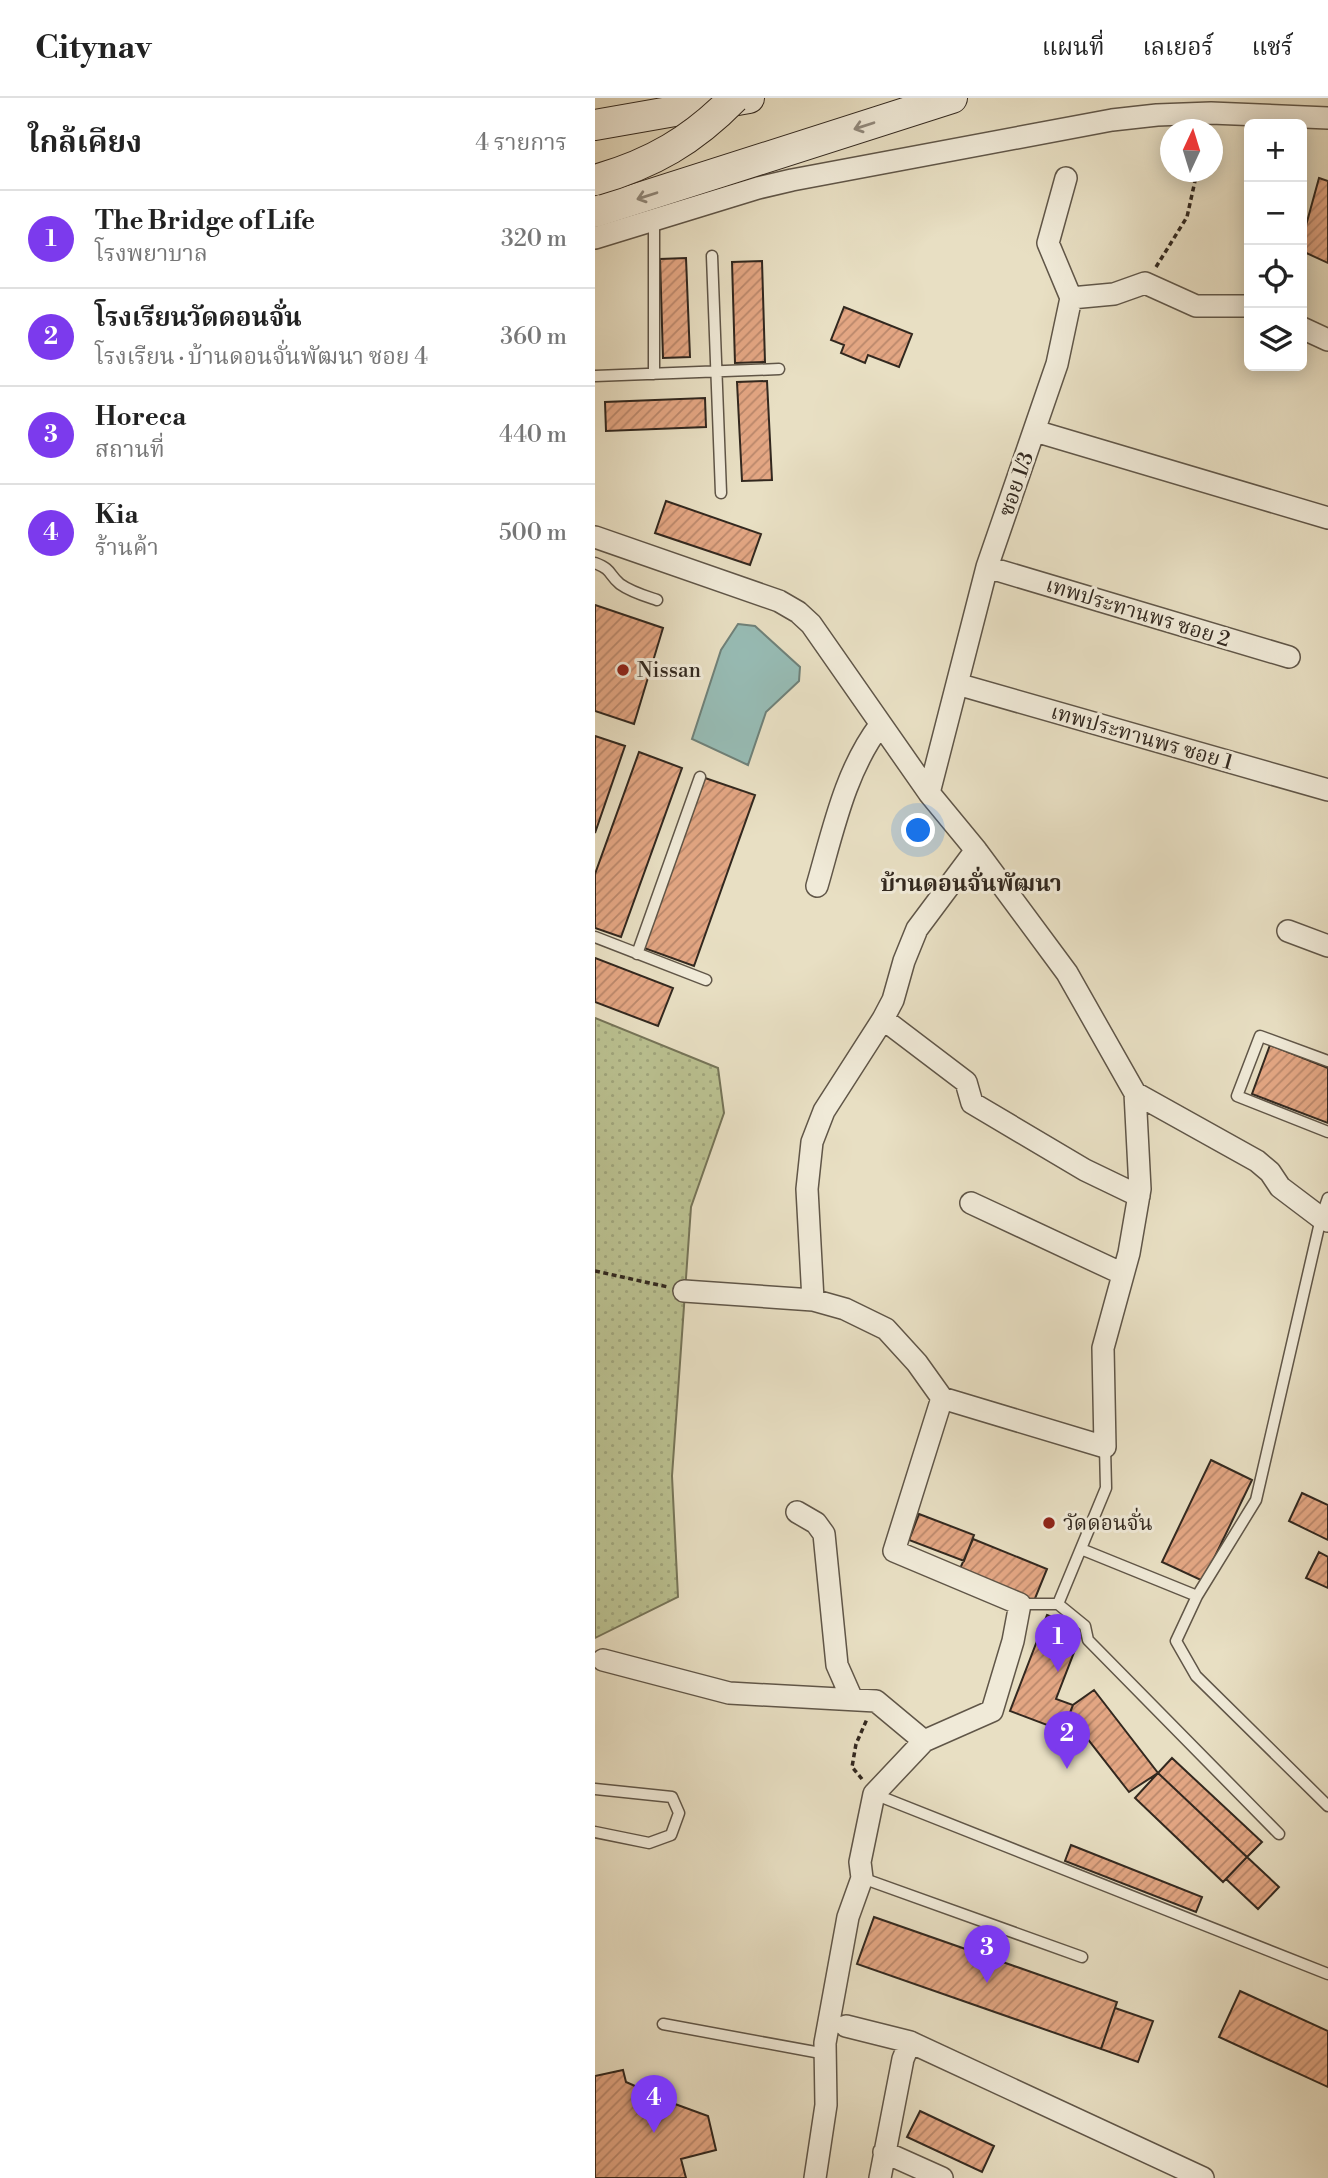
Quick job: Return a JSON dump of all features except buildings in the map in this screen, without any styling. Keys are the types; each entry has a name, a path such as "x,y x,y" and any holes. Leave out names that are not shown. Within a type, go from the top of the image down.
{"main road":[{"path":"595,180 625,172 686,141 714,119 734,98"},
{"path":"595,125 749,98"},
{"path":"596,218 952,98"}],"street":[{"path":"596,218 653,220 792,180 1112,120 1211,113 1328,118"},
{"path":"1066,178 1048,243 1071,298 1114,295 1145,284 1196,306 1244,306"},
{"name":"ซอย 1/3","path":"929,793 987,567 1057,364 1071,298"},
{"path":"1307,330 1328,341"},
{"path":"1035,431 1328,518"},
{"path":"595,537 779,601 798,612 821,636 929,793 976,850 1067,973 1135,1093 1140,1189 1123,1274 1103,1348 1105,1447 942,1398 917,1363 886,1329 845,1309 813,1300 684,1291"},
{"name":"เทพประทานพร ซอย 2","path":"987,567 1289,657"},
{"name":"เทพประทานพร ซอย 1","path":"957,684 1328,790"},
{"path":"817,886 848,782 863,749 880,725"},
{"path":"813,1300 807,1189 812,1142 824,1111 893,1000 917,929 976,850"},
{"path":"1288,931 1328,946"},
{"path":"883,1019 966,1082 972,1103 1085,1170 1139,1196"},
{"path":"1135,1093 1257,1161 1270,1172 1280,1187 1326,1212"},
{"path":"971,1203 1123,1274"},
{"path":"815,2178 827,2105 825,2043 848,1917 862,1878 860,1862 874,1794 925,1741 992,1711 1013,1641 1020,1604 894,1551 942,1398"},
{"path":"797,1512 816,1523 824,1534 837,1665 852,1699"},
{"path":"603,1660 729,1693 876,1700 925,1741"},
{"path":"846,2026 909,2042 1203,2178"},
{"path":"880,2178 903,2059 909,2042"},
{"path":"884,2152 942,2178"}],"lane":[{"path":"653,220 654,374"},
{"path":"712,256 721,493"},
{"path":"595,376 779,369"},
{"path":"595,564 608,568 619,583 633,592 657,600"},
{"path":"637,954 700,777"},
{"path":"595,937 706,981"},
{"path":"1328,1061 1260,1036 1237,1096 1328,1132"},
{"path":"1326,1212 1256,1500 1197,1597 1176,1641 1196,1676 1328,1806"},
{"path":"1058,1604 1106,1488 1105,1447"},
{"path":"1081,1549 1197,1597"},
{"path":"1020,1604 1058,1604 1085,1626 1088,1640 1279,1834"},
{"path":"595,1789 672,1797 679,1813 671,1835 649,1843 595,1832"},
{"path":"874,1794 1328,1974"},
{"path":"862,1878 1082,1956"},
{"path":"663,2024 825,2054"}],"path":[{"path":"1145,284 1187,217 1195,182"},
{"path":"595,1271 684,1291"},
{"path":"874,1794 852,1767 856,1744 876,1700"}],"green space":[{"path":"595,1018 718,1068 724,1113 691,1207 672,1476 678,1597 595,1638"}],"water":[{"path":"738,624 755,626 800,667 799,681 766,712 748,765 692,739 721,650"}],"place":[{"name":"Nissan","path":"623,670"},
{"name":"วัดดอนจั่น","path":"1049,1523"},
{"name":"The Bridge of Life","path":"1058,1672"},
{"name":"โรงเรียนวัดดอนจั่น","path":"1067,1769"},
{"name":"Horeca","path":"987,1983"},
{"name":"Kia","path":"654,2133"}],"district":[{"name":"บ้านดอนจั่นพัฒนา","path":"971,883"}]}
